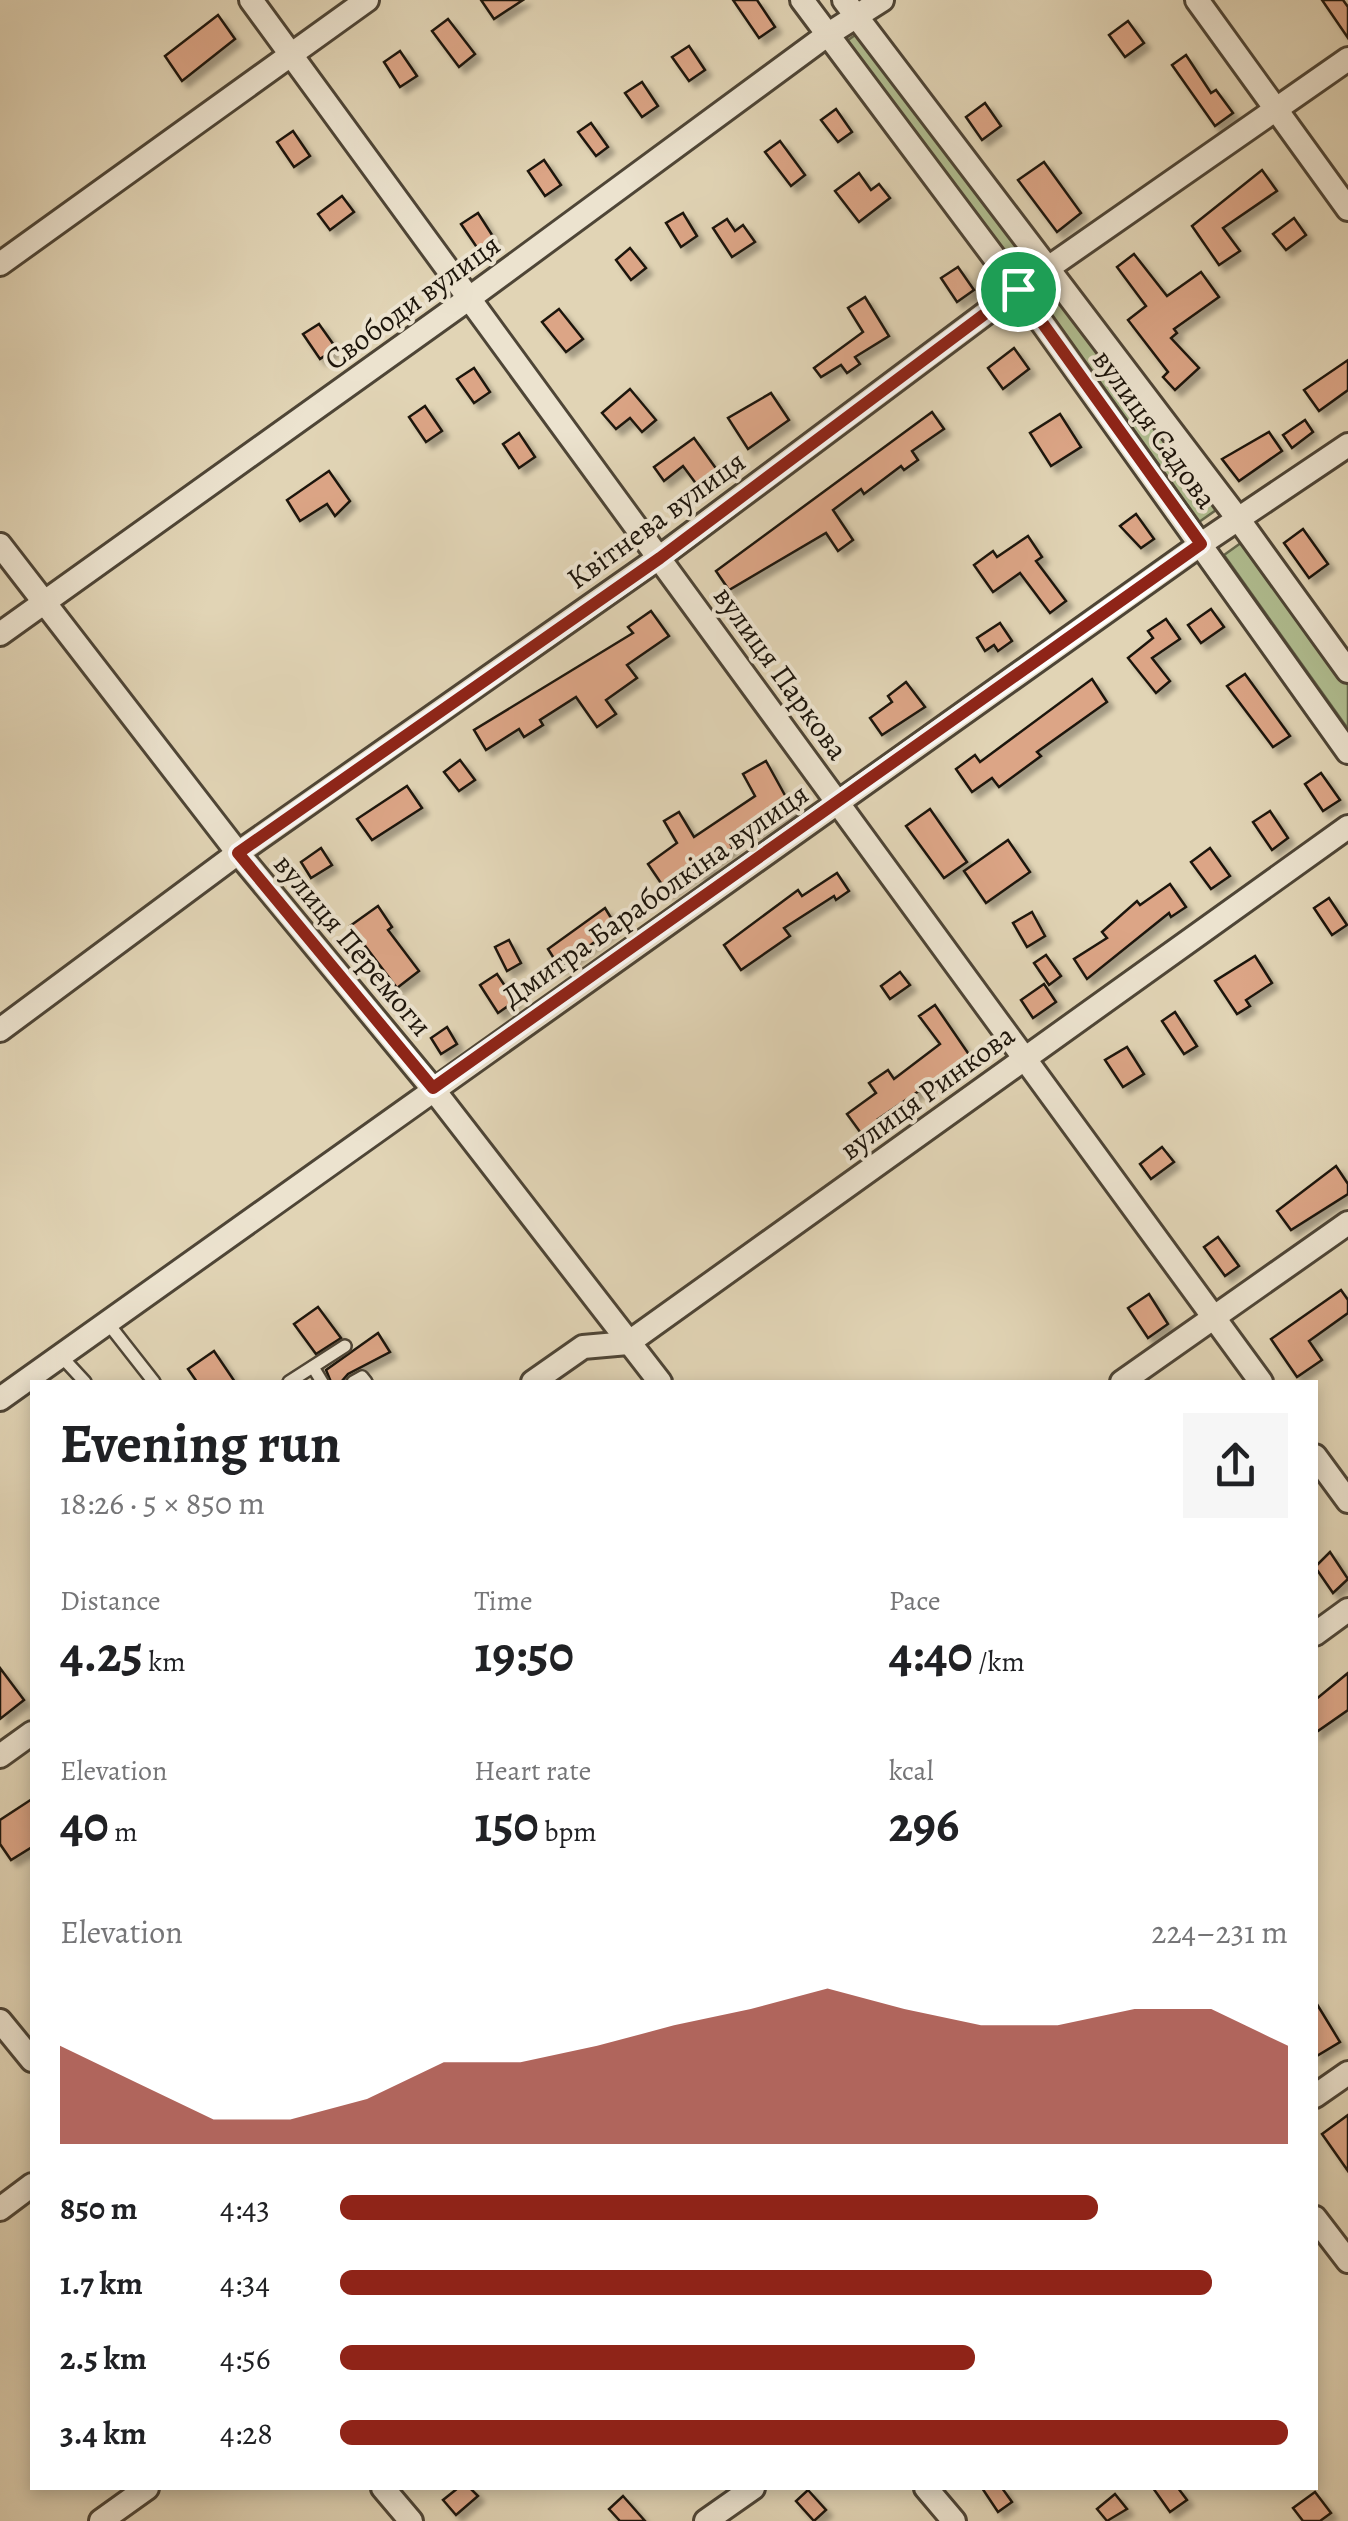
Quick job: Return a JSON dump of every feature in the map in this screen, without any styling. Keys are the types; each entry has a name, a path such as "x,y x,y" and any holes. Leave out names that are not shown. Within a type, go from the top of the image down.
{"street":[{"name":"вулиця Паркова","path":"251,0 1260,1380"},
{"path":"0,264 367,0"},
{"name":"вулиця Садова","path":"802,0 1018,289 1348,752"},
{"name":"Свободи вулиця","path":"0,634 827,35 851,9 882,0"},
{"path":"1197,0 1348,209"},
{"name":"вулиця Садова","path":"851,9 1239,520 1348,671"},
{"name":"Квітнева вулиця","path":"0,1030 238,853 660,558 1048,267 1348,59"},
{"name":"Дмитра Бараболкіна вулиця","path":"4,1387 60,1356 1201,544 1348,445"},
{"name":"вулиця Перемоги","path":"0,545 238,853 433,1088 658,1380"},
{"name":"вулиця Ринкова","path":"536,1380 583,1347 628,1343 1348,827"},
{"path":"1125,1380 1348,1223"},
{"path":"1318,1460 1348,1500"},
{"path":"1318,1632 1348,1610"},
{"path":"0,1756 30,1735"},
{"path":"0,2021 30,2058"},
{"path":"1318,2094 1348,2073"},
{"path":"0,2209 30,2186"},
{"path":"1318,2222 1348,2261"},
{"path":"100,2521 144,2490"},
{"path":"385,2490 411,2521"},
{"path":"706,2521 750,2490"},
{"path":"928,2490 954,2521"}],"lane":[{"path":"106,1322 152,1380"},
{"path":"292,1380 345,1346"},
{"path":"60,1356 83,1380"},
{"path":"313,1367 321,1380"}],"green space":[{"path":"862,30 1031,256 1013,270 844,43"},
{"path":"1056,287 1219,508 1199,522 1036,301"},
{"path":"1245,540 1348,685 1348,729 1224,555"}],"building":[{"path":"481,0 523,0 494,19"},
{"path":"733,0 757,0 775,27 759,38"},
{"path":"1322,0 1343,0 1348,7 1348,38"},
{"path":"218,15 235,39 182,81 165,56"},
{"path":"448,19 475,54 459,67 432,31"},
{"path":"1128,21 1144,43 1125,57 1109,35"},
{"path":"689,46 705,70 689,81 672,57"},
{"path":"400,51 417,76 400,87 384,62"},
{"path":"1186,55 1211,93 1216,90 1233,113 1215,126 1172,65"},
{"path":"642,82 658,106 642,117 625,93"},
{"path":"985,103 1001,126 982,140 966,117"},
{"path":"836,109 852,132 838,142 821,120"},
{"path":"591,123 608,147 596,156 578,132"},
{"path":"293,131 310,156 294,167 277,142"},
{"path":"780,141 805,175 791,186 765,152"},
{"path":"544,160 561,185 545,196 528,171"},
{"path":"1044,162 1081,213 1057,232 1018,180"},
{"path":"1262,170 1277,191 1223,228 1240,251 1219,265 1192,226"},
{"path":"859,173 871,190 879,184 890,198 859,222 835,191"},
{"path":"342,196 354,212 330,230 318,214"},
{"path":"478,213 494,238 478,249 461,224"},
{"path":"683,213 697,236 681,247 666,223"},
{"path":"1294,218 1306,235 1286,250 1273,234"},
{"path":"727,219 735,231 743,225 755,242 732,257 713,228"},
{"path":"630,248 646,268 631,280 616,260"},
{"path":"1134,254 1167,296 1201,272 1219,297 1174,329 1177,333 1171,338 1199,368 1175,390 1163,377 1168,372 1128,320 1146,306 1117,267"},
{"path":"958,267 974,290 957,302 941,278"},
{"path":"865,297 889,336 855,357 860,364 847,373 841,365 821,377 814,368 863,332 848,308"},
{"path":"559,309 583,339 566,352 542,322"},
{"path":"319,324 336,348 320,359 303,334"},
{"path":"1014,348 1029,369 1003,389 988,368"},
{"path":"1348,360 1348,390 1319,411 1304,390"},
{"path":"474,368 490,392 474,403 457,379"},
{"path":"630,389 656,420 642,432 630,418 616,429 602,413"},
{"path":"771,393 789,420 748,449 728,418"},
{"path":"425,406 442,431 426,442 409,417"},
{"path":"932,412 944,429 912,451 918,460 904,470 901,466 864,494 861,489 833,510 853,540 838,551 826,533 729,590 716,571"},
{"path":"1060,414 1081,447 1051,466 1030,433"},
{"path":"1305,420 1313,432 1292,448 1283,435"},
{"path":"1269,432 1282,451 1239,481 1222,459"},
{"path":"519,433 535,457 519,468 503,444"},
{"path":"694,438 720,474 700,489 683,466 664,481 654,467"},
{"path":"329,471 350,501 335,516 327,504 300,521 287,500"},
{"path":"1136,514 1154,539 1141,548 1120,526"},
{"path":"1303,529 1328,564 1309,578 1284,543"},
{"path":"1028,536 1042,557 1036,561 1066,601 1050,613 1020,573 993,592 974,565 993,551 997,557"},
{"path":"1211,609 1224,627 1201,643 1188,625"},
{"path":"651,611 669,636 627,665 637,678 606,700 616,714 597,727 576,697 540,720 543,725 524,737 519,729 486,750 474,730 633,633 628,627"},
{"path":"1166,619 1180,639 1152,658 1170,681 1156,693 1128,658 1153,638 1148,631"},
{"path":"1000,623 1012,641 998,651 994,645 985,651 977,638"},
{"path":"1245,674 1290,736 1273,747 1227,686"},
{"path":"1092,679 1107,702 1037,752 1041,756 999,787 992,778 972,792 956,769 975,755 980,762"},
{"path":"906,682 925,707 882,735 870,718 892,702 888,696"},
{"path":"460,760 475,780 459,791 444,772"},
{"path":"766,761 792,808 731,845 733,848 710,863 714,869 701,877 697,871 667,892 648,864 677,843 664,821 679,812 694,837 755,796 743,774"},
{"path":"1321,773 1340,800 1323,811 1305,784"},
{"path":"407,786 422,808 372,840 357,819"},
{"path":"930,809 967,862 944,878 906,826"},
{"path":"1270,811 1288,838 1272,850 1253,822"},
{"path":"1008,840 1030,872 986,903 964,871"},
{"path":"321,848 332,865 311,878 301,862"},
{"path":"1210,848 1230,876 1211,889 1191,862"},
{"path":"837,873 849,891 836,900 834,896 784,928 790,936 741,970 724,945 798,890 802,896"},
{"path":"1170,884 1186,907 1171,917 1169,913 1087,979 1074,959 1107,938 1102,932 1137,901 1140,905"},
{"path":"1329,898 1347,925 1332,935 1314,908"},
{"path":"378,906 392,927 388,930 419,971 397,988 350,926"},
{"path":"605,908 616,926 560,968 548,949"},
{"path":"1032,912 1045,936 1027,947 1013,923"},
{"path":"509,940 521,963 507,971 495,947"},
{"path":"1046,955 1061,976 1049,985 1034,963"},
{"path":"1255,956 1272,983 1246,1000 1250,1006 1237,1014 1215,981"},
{"path":"900,972 910,985 890,999 881,986"},
{"path":"497,974 515,1001 498,1013 480,985"},
{"path":"1044,984 1056,1002 1033,1018 1021,1000"},
{"path":"935,1005 970,1056 878,1119 881,1123 863,1136 847,1114 876,1093 869,1083 888,1070 894,1079 940,1044 919,1016"},
{"path":"1175,1012 1197,1046 1184,1054 1162,1021"},
{"path":"447,1027 457,1044 441,1054 431,1038"},
{"path":"1127,1047 1144,1074 1123,1087 1105,1060"},
{"path":"1162,1147 1174,1162 1151,1179 1140,1164"},
{"path":"1336,1166 1348,1184 1348,1194 1291,1230 1277,1211"},
{"path":"1218,1237 1239,1266 1225,1276 1204,1247"},
{"path":"1341,1290 1348,1300 1348,1313 1309,1341 1322,1360 1297,1377 1271,1339"},
{"path":"1149,1294 1168,1324 1148,1338 1128,1308"},
{"path":"318,1307 341,1338 316,1354 294,1324"},
{"path":"378,1333 390,1352 343,1380 330,1380 326,1370"},
{"path":"214,1351 234,1380 196,1380 188,1369"},
{"path":"1330,1552 1348,1579 1333,1593 1318,1571 1318,1564"},
{"path":"0,1668 24,1700 0,1719"},
{"path":"1348,1673 1348,1710 1318,1731 1318,1698"},
{"path":"30,1800 30,1848 11,1860 0,1844 0,1820"},
{"path":"1318,2006 1340,2042 1318,2055"},
{"path":"1348,2115 1348,2171 1322,2134"},
{"path":"456,2490 472,2490 478,2496 456,2515 443,2500"},
{"path":"808,2490 826,2510 814,2521 796,2501"},
{"path":"983,2490 1003,2490 1012,2502 998,2512"},
{"path":"1154,2490 1180,2490 1187,2500 1170,2512"},
{"path":"1315,2492 1331,2513 1320,2521 1303,2521 1293,2508"},
{"path":"1115,2494 1127,2509 1107,2521 1097,2509"},
{"path":"623,2496 645,2521 620,2521 609,2509"}],"route":[{"path":"1018,289 1201,544 433,1088 238,853 660,558 1018,289"}]}
